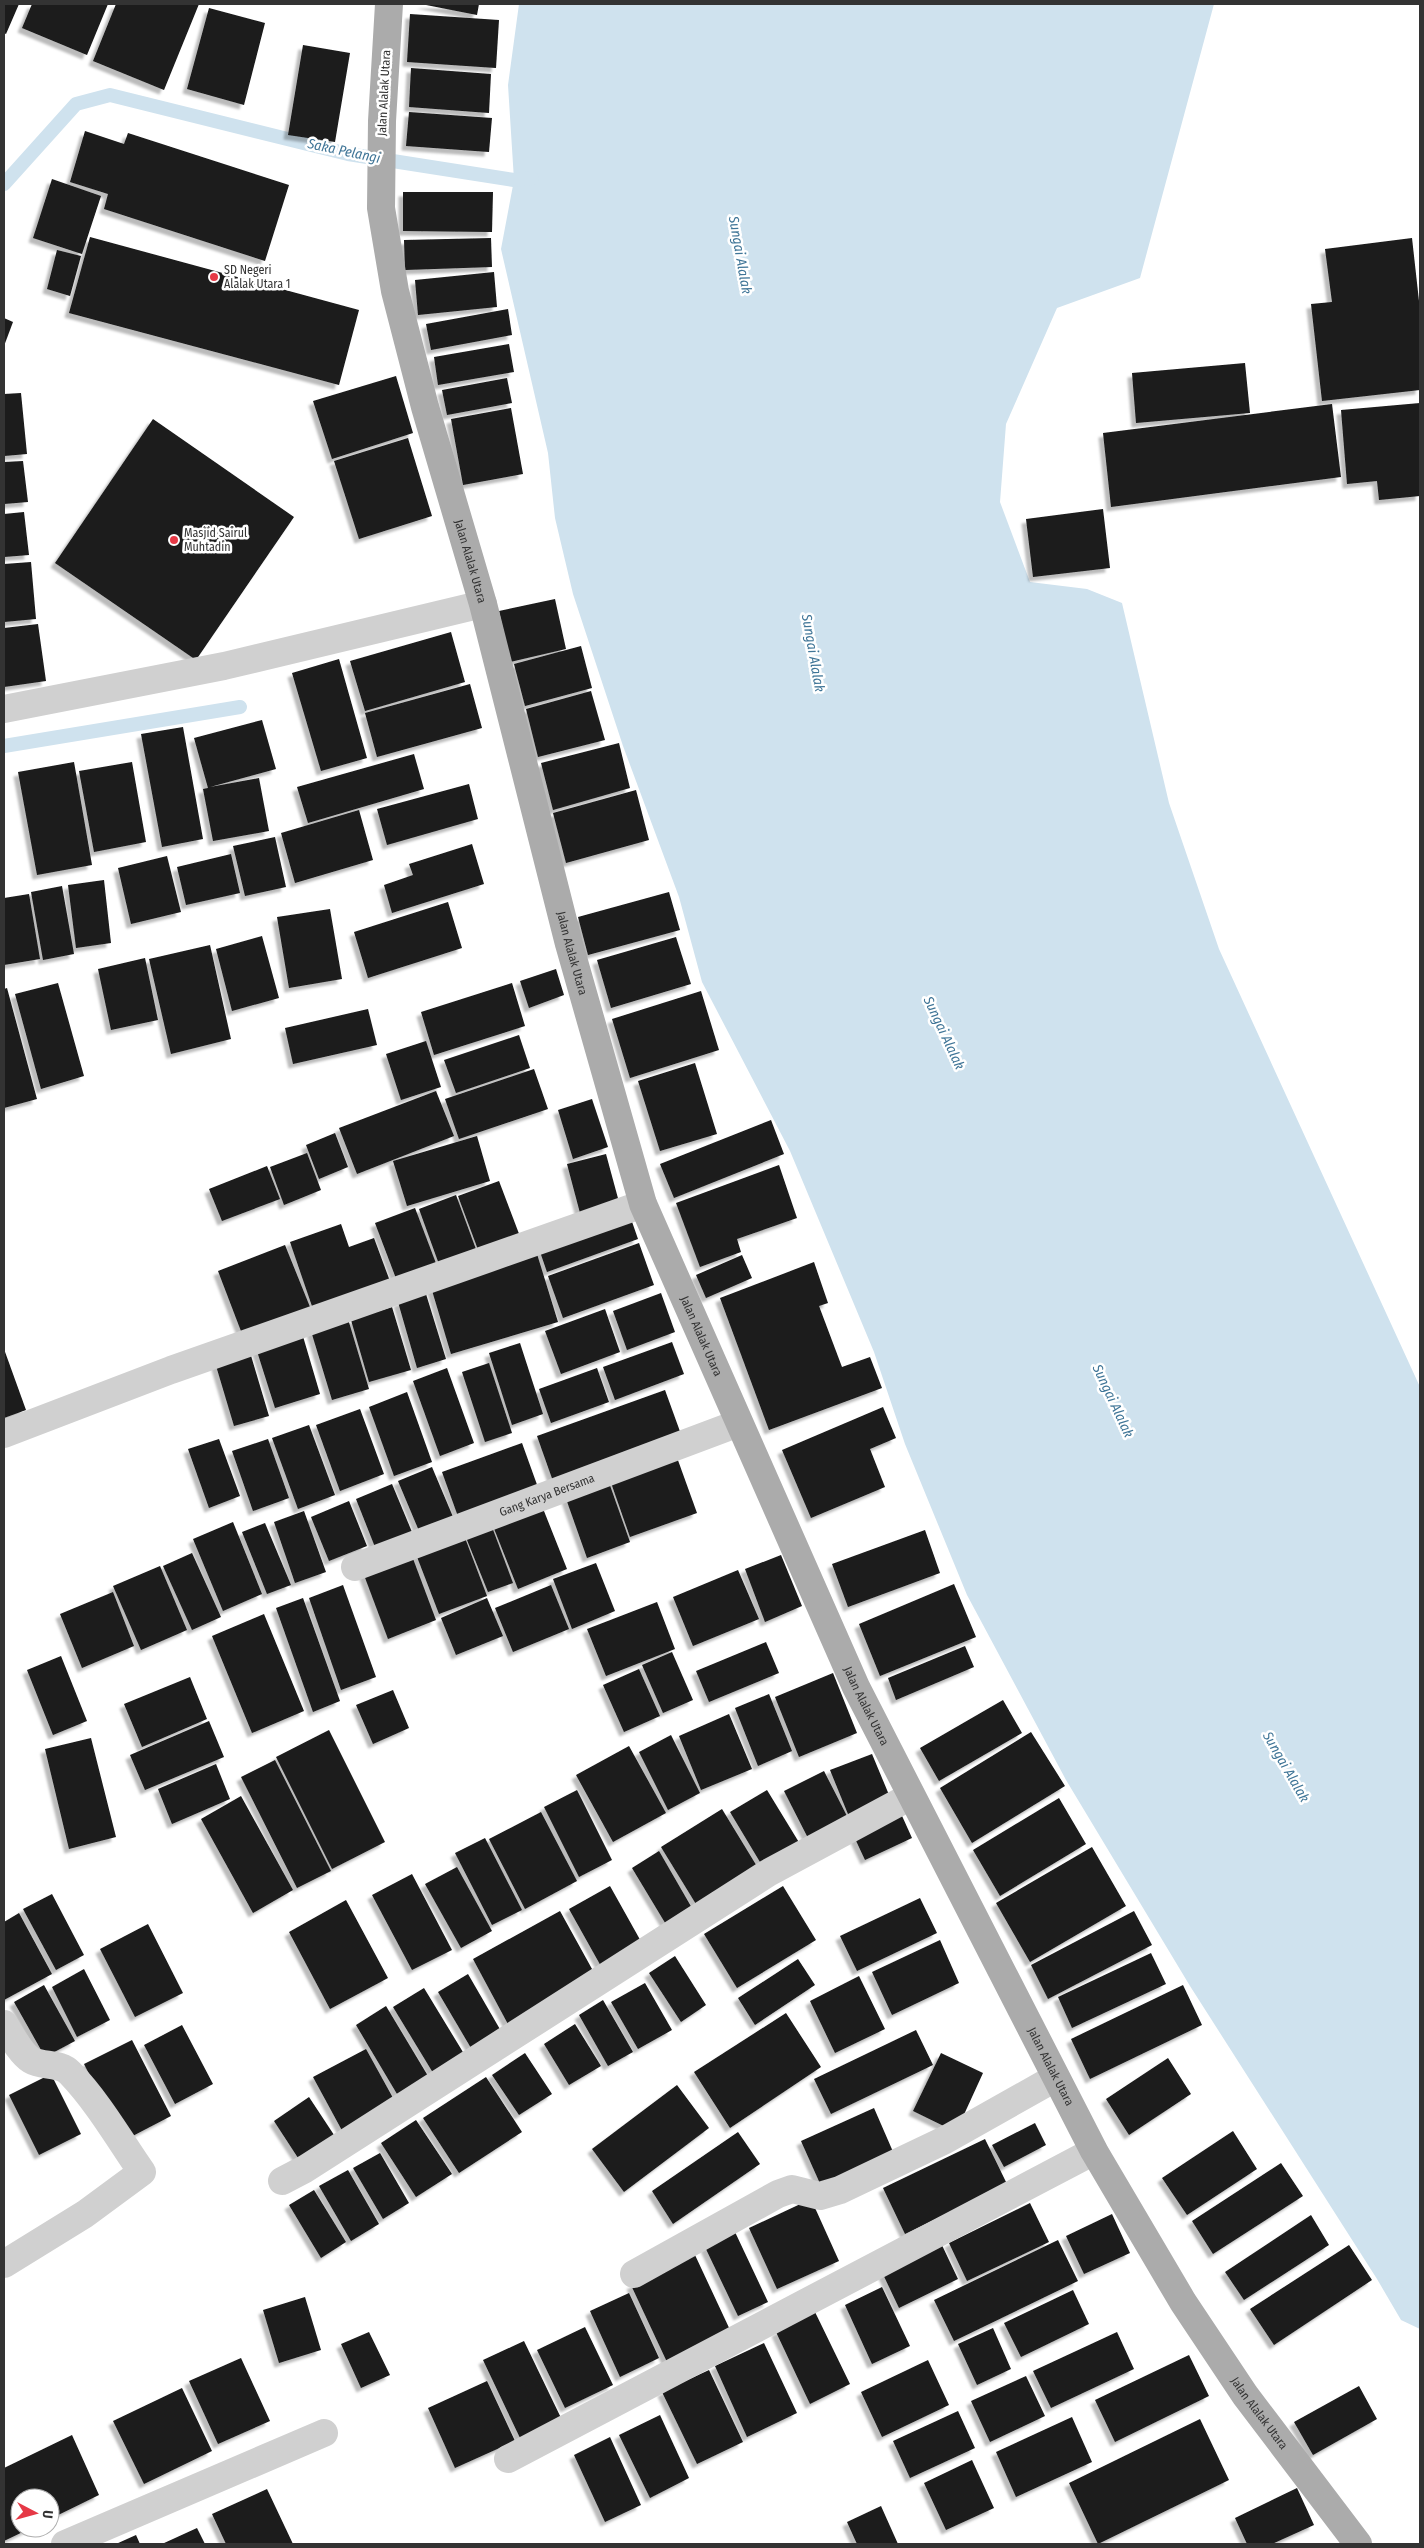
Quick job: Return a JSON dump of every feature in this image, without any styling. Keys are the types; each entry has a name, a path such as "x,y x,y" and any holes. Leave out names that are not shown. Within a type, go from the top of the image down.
{"main road":[{"name":"Jalan Alalak Utara","path":"389,4 382,120 381,208 394,291 425,407 484,604 569,944 643,1204 856,1686 1055,2078 1094,2151 1183,2302 1245,2396 1358,2544"}],"street":[{"path":"4,709 224,666 484,604"},
{"path":"4,1434 171,1370 643,1204"},
{"name":"Gang Karya Bersama","path":"355,1567 739,1424"},
{"path":"282,2181 305,2169 768,1873 911,1796"},
{"path":"4,2024 26,2056 33,2061 48,2063 68,2071 91,2099 142,2172 85,2214 4,2264"},
{"path":"634,2274 778,2194 792,2189 820,2196 840,2190 945,2140 1055,2078"},
{"path":"508,2459 1094,2151"},
{"path":"65,2544 324,2433"}],"water":[{"name":"Sungai Alalak","path":"519,4 1214,4 1140,278 1057,308 1006,424 1000,502 1030,582 1087,589 1122,603 1169,803 1219,949 1420,1387 1420,2329 1401,2320 1377,2279 1190,1986 1066,1780 967,1595 905,1444 874,1352 790,1151 702,982 679,897 623,746 573,594 555,518 548,453 501,249 514,180 508,85"}],"building":[{"path":"4,4 19,4 6,34 4,33"},
{"path":"32,4 108,4 87,55 22,28"},
{"path":"116,4 199,4 164,90 93,61"},
{"path":"421,4 479,4 477,15"},
{"path":"209,8 265,23 244,105 187,89"},
{"path":"410,14 499,20 496,68 407,62"},
{"path":"303,45 350,53 335,142 288,135"},
{"path":"411,68 491,74 489,113 409,107"},
{"path":"409,112 492,118 489,152 406,146"},
{"path":"85,131 124,144 128,133 289,185 265,261 104,209 108,194 70,182"},
{"path":"52,179 101,196 82,254 33,238"},
{"path":"403,192 493,192 492,232 403,231"},
{"path":"90,237 359,310 339,385 69,313"},
{"path":"491,238 492,267 405,270 404,240"},
{"path":"1412,238 1420,310 1420,390 1322,401 1311,304 1332,302 1325,249"},
{"path":"57,250 81,256 70,296 47,289"},
{"path":"494,272 497,307 418,315 415,280"},
{"path":"508,309 512,335 431,350 426,324"},
{"path":"4,318 13,322 4,346"},
{"path":"509,344 514,372 438,385 434,357"},
{"path":"1245,363 1250,413 1136,423 1132,373"},
{"path":"396,376 413,433 332,459 313,401"},
{"path":"507,378 512,403 447,415 442,390"},
{"path":"21,393 27,454 4,456 4,394"},
{"path":"1420,403 1420,496 1379,500 1377,481 1347,484 1341,410"},
{"path":"1332,404 1341,477 1111,507 1103,433"},
{"path":"511,408 523,474 463,485 451,419"},
{"name":"Masjid Sairul Muhtadin","path":"153,419 294,517 196,660 55,563"},
{"path":"408,438 432,516 359,539 334,461"},
{"path":"23,461 28,502 4,504 4,462"},
{"path":"1103,509 1110,568 1033,577 1026,519"},
{"path":"24,512 29,555 4,557 4,514"},
{"path":"31,562 36,619 4,622 4,564"},
{"path":"555,599 566,649 510,662 499,611"},
{"path":"38,624 46,681 4,687 4,628"},
{"path":"451,632 465,682 365,711 350,661"},
{"path":"581,646 592,688 525,706 514,664"},
{"path":"339,659 367,758 321,771 292,673"},
{"path":"470,684 482,728 377,757 365,713"},
{"path":"591,691 605,740 538,757 526,709"},
{"path":"262,720 276,769 210,787 259,778 269,831 213,841 203,789 208,788 194,738"},
{"path":"183,727 203,839 162,847 141,734"},
{"path":"619,743 630,788 553,810 541,763"},
{"path":"414,754 424,789 308,823 297,787"},
{"path":"74,762 92,865 37,875 18,772"},
{"path":"132,762 146,842 94,852 79,771"},
{"path":"469,784 478,819 387,845 377,809"},
{"path":"636,790 649,840 566,863 553,813"},
{"path":"359,810 373,860 295,883 281,833"},
{"path":"275,837 286,887 245,896 233,846"},
{"path":"472,844 484,884 392,913 384,885 413,875 409,864"},
{"path":"231,854 240,893 186,905 177,867"},
{"path":"167,856 181,912 131,924 118,868"},
{"path":"104,880 111,943 76,948 68,885"},
{"path":"62,886 74,954 43,960 31,892"},
{"path":"669,892 680,930 588,955 578,917"},
{"path":"29,894 40,959 4,965 4,898"},
{"path":"448,902 462,948 368,978 354,932"},
{"path":"330,909 342,979 289,988 277,917"},
{"path":"262,936 279,998 232,1011 216,949"},
{"path":"676,937 691,984 611,1008 597,960"},
{"path":"210,945 231,1039 171,1054 149,959"},
{"path":"145,958 158,1020 111,1030 98,969"},
{"path":"556,969 564,995 529,1008 520,981"},
{"path":"58,983 84,1076 41,1089 15,994"},
{"path":"512,983 525,1026 434,1055 421,1012"},
{"path":"7,988 37,1099 4,1108 4,989"},
{"path":"701,991 719,1050 630,1078 612,1019"},
{"path":"368,1009 377,1045 293,1064 285,1028"},
{"path":"519,1035 530,1068 456,1093 444,1060"},
{"path":"426,1041 441,1087 401,1100 386,1054"},
{"path":"695,1063 717,1134 660,1151 638,1081"},
{"path":"534,1069 548,1109 459,1139 445,1099"},
{"path":"436,1091 454,1136 357,1174 339,1128"},
{"path":"592,1099 608,1147 573,1159 558,1110"},
{"path":"771,1120 784,1154 674,1198 660,1164"},
{"path":"335,1133 348,1167 319,1179 306,1145"},
{"path":"477,1136 490,1181 407,1206 393,1161"},
{"path":"307,1153 321,1190 284,1205 270,1167"},
{"path":"606,1154 619,1202 580,1213 567,1164"},
{"path":"779,1165 797,1218 737,1239 741,1252 700,1267 676,1203"},
{"path":"267,1166 280,1199 222,1221 209,1189"},
{"path":"499,1181 521,1239 480,1255 458,1196"},
{"path":"456,1195 477,1252 440,1267 419,1209"},
{"path":"415,1208 437,1266 397,1281 375,1223"},
{"path":"629,1213 638,1239 547,1272 538,1246"},
{"path":"341,1224 349,1247 374,1238 391,1284 314,1312 290,1242"},
{"path":"639,1243 654,1285 563,1318 548,1276"},
{"path":"285,1245 312,1312 244,1339 218,1271"},
{"path":"537,1254 558,1322 451,1354 431,1287"},
{"path":"742,1255 752,1278 706,1298 696,1275"},
{"path":"814,1262 828,1303 819,1306 842,1367 870,1357 882,1388 769,1430 720,1298"},
{"path":"661,1293 675,1332 627,1350 613,1311"},
{"path":"426,1294 446,1359 417,1368 398,1302"},
{"path":"392,1307 411,1370 369,1382 351,1320"},
{"path":"605,1309 620,1352 561,1374 545,1331"},
{"path":"348,1319 369,1389 332,1400 311,1331"},
{"path":"302,1333 320,1394 275,1408 256,1348"},
{"path":"672,1342 684,1374 615,1400 603,1367"},
{"path":"520,1343 543,1414 512,1425 489,1353"},
{"path":"4,1349 26,1410 4,1418"},
{"path":"249,1349 269,1416 234,1426 214,1359"},
{"path":"489,1363 512,1433 485,1442 462,1372"},
{"path":"447,1368 474,1443 440,1456 413,1381"},
{"path":"597,1368 609,1402 551,1423 539,1389"},
{"path":"665,1390 682,1437 554,1484 537,1436"},
{"path":"407,1392 432,1462 394,1476 369,1407"},
{"path":"883,1407 896,1438 870,1449 885,1487 811,1518 782,1450"},
{"path":"360,1409 384,1474 340,1491 316,1425"},
{"path":"309,1425 335,1495 298,1509 272,1438"},
{"path":"219,1439 240,1496 209,1508 188,1449"},
{"path":"268,1439 289,1498 253,1511 232,1451"},
{"path":"522,1443 540,1493 460,1522 442,1472"},
{"path":"675,1452 697,1513 630,1537 609,1477"},
{"path":"432,1467 456,1524 422,1538 398,1481"},
{"path":"607,1477 630,1542 587,1558 564,1493"},
{"path":"392,1484 412,1532 375,1547 356,1499"},
{"path":"349,1501 367,1546 329,1561 311,1517"},
{"path":"540,1501 567,1569 518,1589 491,1521"},
{"path":"304,1511 326,1572 295,1583 274,1522"},
{"path":"489,1519 513,1583 488,1592 463,1530"},
{"path":"233,1522 262,1594 223,1611 193,1539"},
{"path":"265,1523 291,1585 267,1594 242,1532"},
{"path":"462,1530 487,1596 439,1614 414,1549"},
{"path":"925,1530 940,1573 848,1607 832,1564"},
{"path":"409,1548 436,1620 388,1639 361,1567"},
{"path":"192,1553 221,1617 192,1630 163,1566"},
{"path":"781,1555 802,1606 765,1622 745,1569"},
{"path":"596,1563 615,1611 572,1629 553,1579"},
{"path":"160,1566 187,1630 141,1650 113,1586"},
{"path":"738,1570 759,1619 693,1646 673,1597"},
{"path":"954,1584 976,1637 880,1676 859,1624"},
{"path":"343,1585 376,1677 341,1690 309,1598"},
{"path":"551,1585 569,1629 513,1652 495,1608"},
{"path":"113,1592 134,1646 82,1668 60,1614"},
{"path":"303,1598 340,1701 313,1712 276,1608"},
{"path":"487,1598 503,1636 456,1655 441,1618"},
{"path":"657,1602 675,1649 606,1676 587,1629"},
{"path":"264,1614 304,1711 252,1733 212,1636"},
{"path":"766,1642 779,1673 709,1702 696,1671"},
{"path":"965,1646 974,1667 896,1700 888,1678"},
{"path":"672,1652 693,1700 663,1713 642,1665"},
{"path":"61,1656 87,1721 53,1735 27,1670"},
{"path":"639,1669 660,1716 624,1732 603,1685"},
{"path":"833,1673 857,1733 799,1757 775,1697"},
{"path":"190,1677 207,1719 142,1747 124,1704"},
{"path":"393,1690 409,1728 373,1744 356,1705"},
{"path":"769,1694 792,1751 758,1766 735,1708"},
{"path":"1003,1700 1022,1733 939,1781 920,1748"},
{"path":"729,1714 752,1769 701,1790 679,1736"},
{"path":"209,1721 224,1757 145,1790 130,1755"},
{"path":"329,1730 385,1842 332,1869 276,1757"},
{"path":"1031,1732 1065,1786 972,1843 940,1788"},
{"path":"671,1735 700,1793 668,1810 639,1752"},
{"path":"91,1738 116,1837 69,1849 45,1749"},
{"path":"629,1746 666,1813 613,1842 576,1775"},
{"path":"872,1754 892,1802 850,1819 830,1770"},
{"path":"275,1760 331,1871 297,1888 241,1777"},
{"path":"216,1764 230,1799 172,1824 158,1789"},
{"path":"824,1771 849,1820 809,1840 784,1791"},
{"path":"577,1790 612,1860 579,1877 544,1807"},
{"path":"767,1790 800,1844 763,1867 730,1812"},
{"path":"241,1796 293,1890 253,1913 201,1819"},
{"path":"1059,1798 1086,1844 1000,1896 973,1850"},
{"path":"898,1807 912,1838 865,1860 851,1830"},
{"path":"722,1809 761,1873 699,1909 661,1847"},
{"path":"541,1812 577,1881 525,1909 489,1839"},
{"path":"485,1838 522,1910 492,1925 455,1853"},
{"path":"1092,1847 1126,1906 1030,1962 996,1903"},
{"path":"659,1851 696,1915 670,1931 632,1868"},
{"path":"457,1867 492,1931 461,1948 425,1884"},
{"path":"412,1874 452,1950 412,1970 372,1895"},
{"path":"610,1886 643,1945 602,1968 569,1909"},
{"path":"783,1886 816,1940 737,1988 704,1934"},
{"path":"52,1894 84,1955 56,1970 23,1909"},
{"path":"920,1898 937,1933 857,1971 840,1936"},
{"path":"346,1900 388,1978 330,2009 289,1932"},
{"path":"560,1911 597,1978 509,2026 473,1959"},
{"path":"1134,1911 1152,1945 1048,1999 1031,1965"},
{"path":"19,1913 52,1974 4,2000 4,1922"},
{"path":"148,1924 183,1993 135,2017 100,1949"},
{"path":"940,1940 959,1983 892,2015 872,1972"},
{"path":"1151,1953 1166,1984 1072,2028 1058,1997"},
{"path":"675,1956 706,2005 681,2022 649,1973"},
{"path":"798,1959 815,1985 755,2025 738,1998"},
{"path":"84,1969 110,2020 77,2037 52,1987"},
{"path":"468,1974 501,2031 471,2048 438,1992"},
{"path":"859,1976 885,2029 835,2053 810,2001"},
{"path":"645,1983 672,2030 638,2049 611,2002"},
{"path":"44,1985 75,2041 45,2057 14,2002"},
{"path":"1183,1985 1202,2025 1090,2079 1071,2039"},
{"path":"424,1988 469,2062 438,2081 393,2007"},
{"path":"603,2000 633,2052 608,2066 579,2015"},
{"path":"386,2006 431,2081 400,2099 356,2025"},
{"path":"786,2013 821,2067 730,2128 694,2072"},
{"path":"575,2024 601,2066 569,2085 544,2044"},
{"path":"182,2025 213,2084 175,2104 144,2045"},
{"path":"916,2030 933,2065 831,2114 814,2079"},
{"path":"132,2040 171,2116 123,2141 84,2064"},
{"path":"366,2049 398,2107 345,2136 313,2077"},
{"path":"525,2053 552,2094 519,2115 492,2075"},
{"path":"941,2053 983,2073 956,2132 913,2111"},
{"path":"1168,2058 1191,2094 1129,2135 1106,2099"},
{"path":"51,2074 81,2134 39,2155 9,2095"},
{"path":"486,2077 522,2132 459,2173 423,2118"},
{"path":"677,2085 709,2128 624,2192 592,2149"},
{"path":"309,2097 338,2141 302,2164 274,2121"},
{"path":"874,2108 894,2154 822,2188 801,2141"},
{"path":"416,2120 452,2174 416,2197 381,2143"},
{"path":"1035,2123 1046,2145 1004,2167 992,2145"},
{"path":"1233,2131 1257,2169 1187,2215 1162,2178"},
{"path":"738,2132 760,2164 673,2224 652,2191"},
{"path":"985,2139 1007,2184 905,2234 883,2188"},
{"path":"380,2153 409,2203 383,2219 353,2168"},
{"path":"1281,2163 1303,2196 1213,2254 1192,2221"},
{"path":"348,2170 379,2224 351,2241 319,2186"},
{"path":"314,2190 346,2242 321,2258 289,2205"},
{"path":"811,2199 839,2261 777,2289 749,2228"},
{"path":"1030,2203 1049,2242 967,2281 949,2243"},
{"path":"1112,2214 1130,2253 1084,2274 1066,2236"},
{"path":"1311,2215 1329,2245 1244,2300 1225,2272"},
{"path":"735,2232 768,2302 738,2316 705,2247"},
{"path":"1058,2240 1078,2281 954,2341 934,2300"},
{"path":"940,2241 958,2279 899,2308 881,2270"},
{"path":"1349,2245 1372,2280 1274,2345 1250,2309"},
{"path":"695,2255 731,2332 667,2362 631,2285"},
{"path":"882,2287 910,2346 872,2364 845,2305"},
{"path":"1073,2290 1089,2324 1021,2357 1004,2323"},
{"path":"629,2293 659,2358 620,2377 590,2311"},
{"path":"305,2297 321,2350 279,2363 263,2310"},
{"path":"815,2312 850,2384 810,2404 776,2332"},
{"path":"585,2327 613,2385 565,2408 537,2350"},
{"path":"993,2328 1011,2369 977,2385 958,2344"},
{"path":"369,2332 390,2375 361,2388 341,2344"},
{"path":"1117,2332 1134,2369 1051,2408 1033,2371"},
{"path":"524,2341 562,2420 521,2440 483,2360"},
{"path":"764,2343 797,2413 747,2437 715,2366"},
{"path":"1189,2355 1209,2396 1115,2442 1095,2400"},
{"path":"241,2358 270,2421 218,2444 189,2381"},
{"path":"928,2360 949,2405 882,2437 861,2392"},
{"path":"709,2370 743,2442 697,2464 662,2392"},
{"path":"1026,2376 1045,2416 990,2442 971,2401"},
{"path":"487,2381 515,2441 455,2468 428,2408"},
{"path":"1359,2386 1377,2419 1313,2455 1294,2422"},
{"path":"182,2388 212,2451 144,2484 113,2421"},
{"path":"958,2411 975,2448 910,2478 893,2441"},
{"path":"660,2415 689,2478 650,2498 619,2435"},
{"path":"1072,2417 1092,2462 1016,2497 996,2452"},
{"path":"1200,2419 1229,2480 1098,2544 1069,2483"},
{"path":"72,2435 99,2495 60,2514 60,2488 10,2488 10,2538 4,2541 4,2468"},
{"path":"610,2437 641,2505 605,2522 574,2455"},
{"path":"972,2460 994,2508 946,2530 924,2483"},
{"path":"1297,2488 1314,2525 1272,2544 1247,2544 1235,2518"},
{"path":"267,2489 293,2544 226,2544 212,2514"},
{"path":"881,2506 898,2544 857,2544 847,2522"},
{"path":"197,2528 205,2544 162,2544"},
{"path":"136,2535 140,2544 116,2544"}],"waterway":[{"name":"Saka Pelangi","path":"4,184 76,104 110,95 348,154 514,180 532,178"},
{"path":"4,746 240,707"}],"place":[{"name":"SD Negeri Alalak Utara 1","path":"214,277"},
{"name":"Masjid Sairul Muhtadin","path":"174,540"}]}
